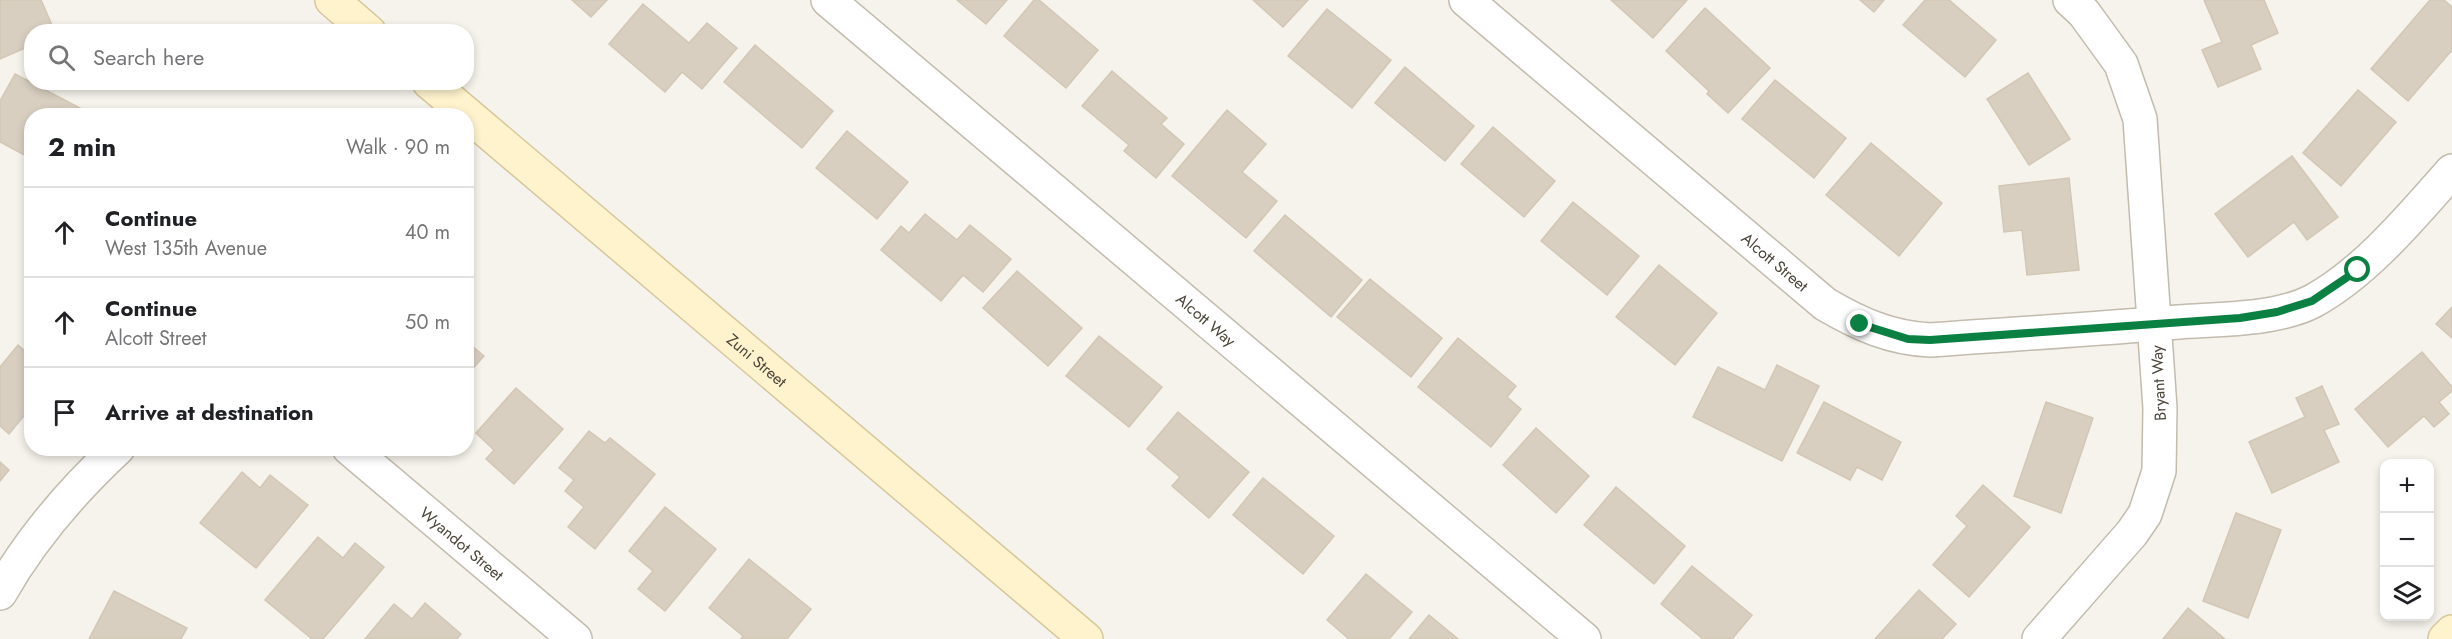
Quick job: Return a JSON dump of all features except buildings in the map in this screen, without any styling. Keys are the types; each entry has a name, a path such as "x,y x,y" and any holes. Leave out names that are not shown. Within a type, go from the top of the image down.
{"main road":[{"path":"332,0 360,24"},
{"name":"Zuni Street","path":"438,90 460,108"},
{"name":"Zuni Street","path":"474,120 1086,639"},
{"path":"2445,639 2452,632"}],"street":[{"name":"Alcott Way","path":"828,0 1584,639"},
{"name":"Alcott Street","path":"1466,0 1825,304 1860,324 1908,339 1930,340 2155,324 2277,312 2312,301 2358,270 2452,171"},
{"name":"Bryant Way","path":"2039,639 2132,533 2145,514 2153,496 2159,471 2160,408 2139,119 2121,64 2084,13 2070,0"},
{"path":"0,592 12,571 62,507 110,456"},
{"name":"Wyandot Street","path":"358,456 575,639"}],"route":[{"path":"1860,324 1908,339 1930,340 2240,318 2277,312 2312,301 2358,270"}]}
